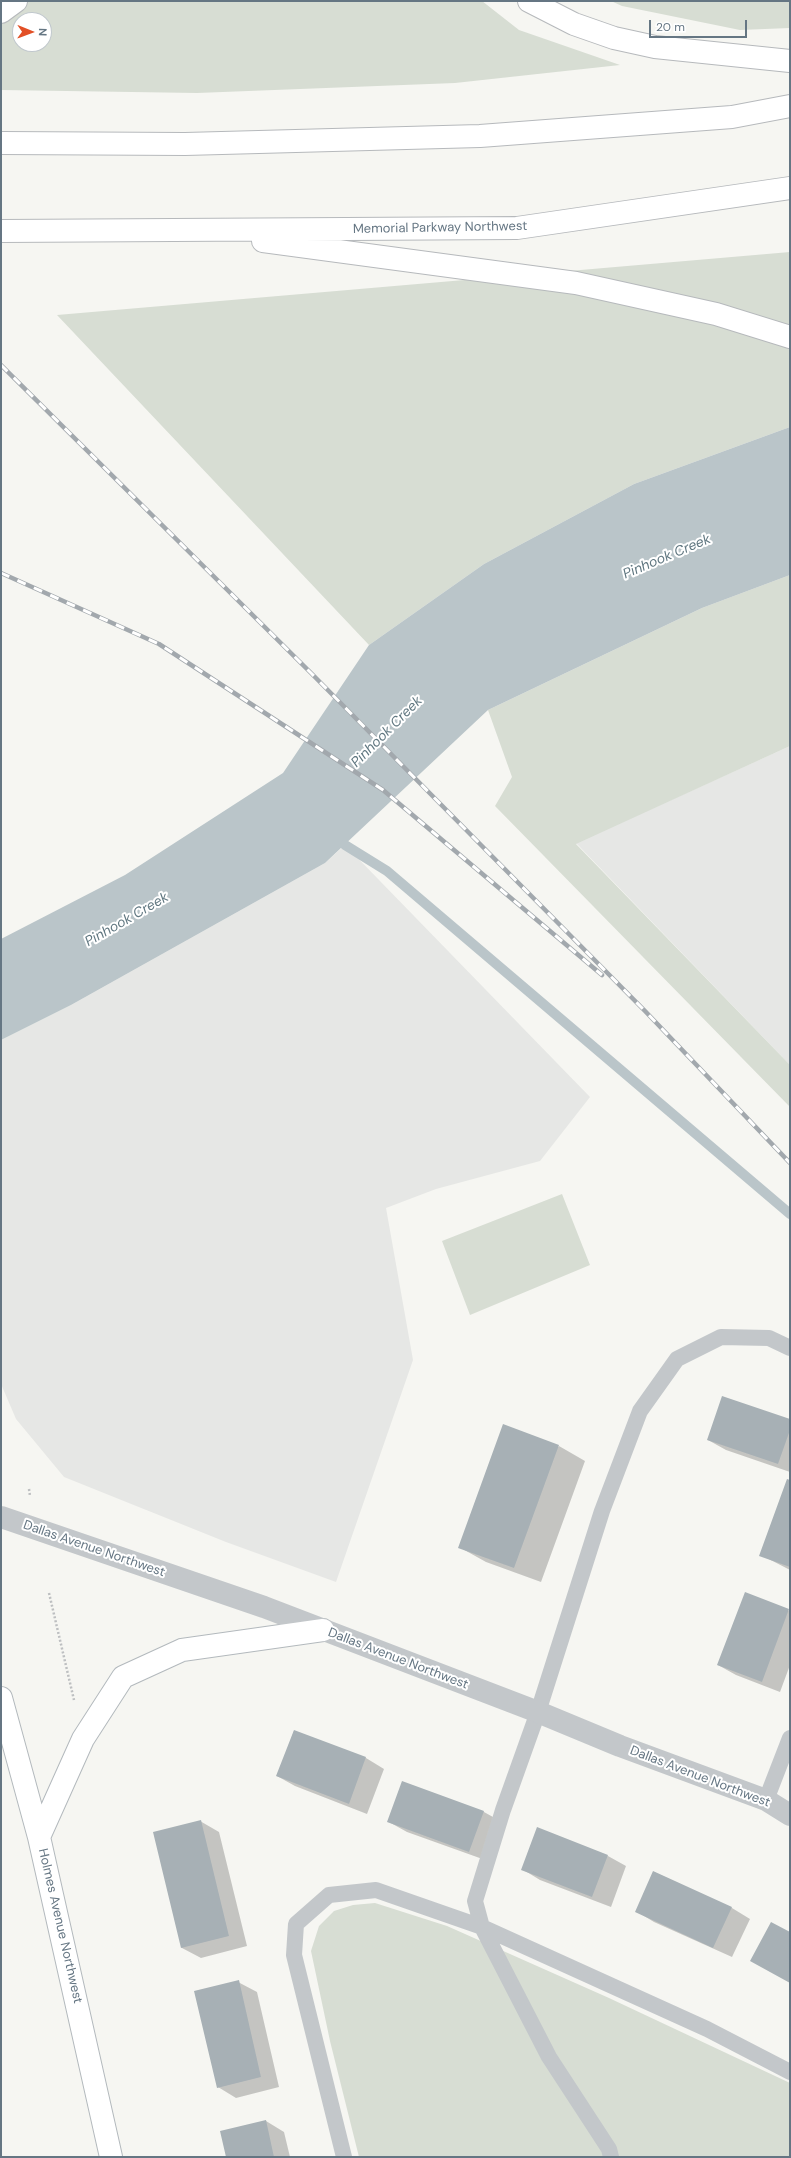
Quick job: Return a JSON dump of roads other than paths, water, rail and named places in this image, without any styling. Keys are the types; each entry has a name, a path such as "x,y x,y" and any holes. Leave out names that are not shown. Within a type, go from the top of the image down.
{"main road":[{"path":"1,12 16,1"},
{"path":"528,1 574,24 614,38 655,47 790,61"},
{"path":"1,143 184,144 480,136 732,117 790,106"},
{"name":"Memorial Parkway Northwest","path":"184,231 517,228 790,188"},
{"path":"1,231 184,231 576,283 716,314 790,337"},
{"path":"40,1837 83,1739 123,1677 182,1650 323,1630"},
{"name":"Holmes Avenue Northwest","path":"1,1698 40,1837 111,2157"}],"street":[{"name":"Dallas Avenue Northwest","path":"1,1517 264,1607 538,1712 620,1746 766,1800 790,1815"}],"lane":[{"path":"611,2157 609,2149 549,2057 482,1927 475,1901 503,1810 538,1712 602,1511 640,1411 677,1359 721,1337 769,1338 790,1348"},
{"path":"766,1800 790,1738"},
{"path":"344,2157 294,1955 296,1924 329,1895 376,1890 482,1927 707,2029 790,2072"}],"water":[{"name":"Pinhook Creek","path":"790,427 790,575 702,608 488,710 325,863 71,1005 1,1040 1,939 125,875 283,773 369,645 484,564 634,484"}],"waterway":[{"path":"345,845 387,871 790,1214"}],"railway":[{"path":"1,365 311,673 645,1011 790,1163"},
{"path":"1,573 159,644 383,790 602,975"}]}
